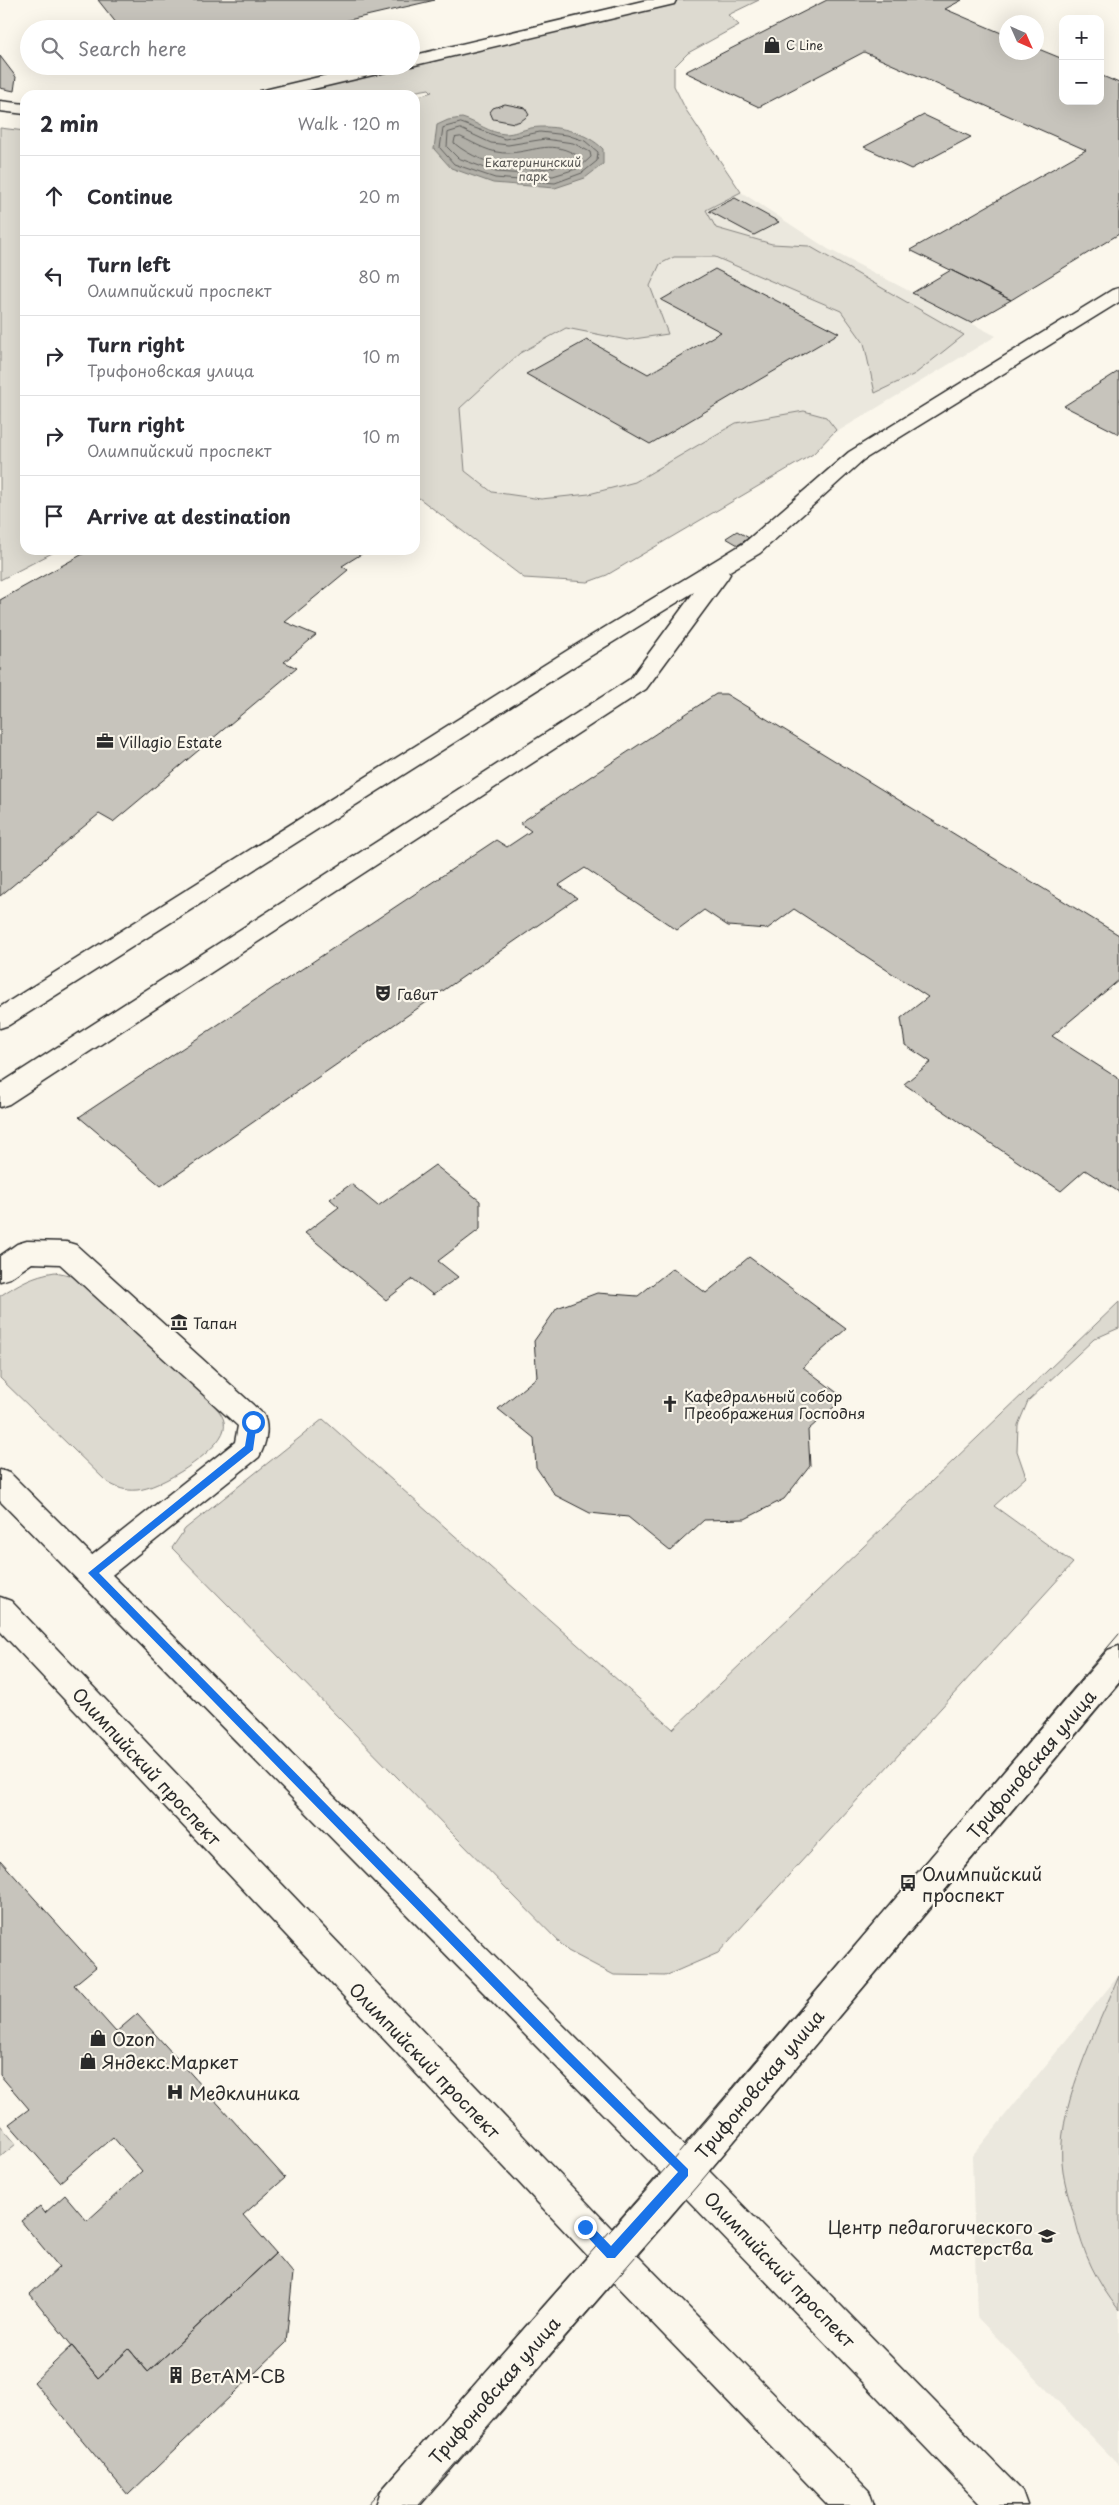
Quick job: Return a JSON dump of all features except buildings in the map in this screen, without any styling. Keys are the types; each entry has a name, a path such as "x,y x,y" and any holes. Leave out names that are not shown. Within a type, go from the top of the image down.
{"main road":[{"path":"420,59 668,0"},
{"path":"287,90 350,75"},
{"path":"0,106 20,108"},
{"path":"0,1020 584,650 752,548 856,456 1119,294"},
{"path":"0,1097 638,684 726,564"},
{"path":"0,1270 27,1252 66,1252 253,1422 250,1448 92,1573"},
{"name":"Олимпийский проспект","path":"0,1482 784,2272 1008,2505"},
{"name":"Олимпийский проспект","path":"0,1610 611,2254 855,2505"},
{"name":"Трифоновская улица","path":"394,2505 611,2254 685,2172 1119,1660"}],"shaded area":[{"path":"741,192 828,249 996,336 689,521 467,500 420,377 420,361"},
{"name":"Центр педагогического мастерства","path":"1119,1975 1119,2465 977,2317 972,2156"}],"green space":[{"name":"Екатерининский парк","path":"671,0 759,0 728,15 739,25 688,53 674,67 674,86 686,110 741,192 706,210 716,228 772,244 809,246 964,335 915,374 875,393 864,343 841,311 715,257 674,257 660,264 650,286 668,334 627,340 566,328 520,353 460,408 465,471 492,492 541,499 589,494 635,482 736,423 804,411 826,417 836,430 813,454 607,575 588,582 524,578 420,499 420,96 432,92 429,89 420,91 296,90 362,75 420,75 420,61"},
{"path":"0,128 20,130 20,555 48,555 0,580"},
{"path":"55,1272 70,1275 84,1284 214,1405 220,1413 224,1429 220,1438 187,1468 147,1488 129,1490 114,1486 107,1482 0,1378 0,1296 26,1281 40,1275"},
{"path":"1119,1302 1119,1328 1094,1339 1028,1401 1018,1425 1017,1451 1026,1477 994,1506 1073,1563 718,1953 665,1976 614,1975 568,1951 172,1548 185,1529 323,1419 673,1729"},
{"path":"1119,1976 1119,2310 1104,2289 1082,2244 1065,2183 1062,2148 1064,2124 1079,2072"},
{"path":"0,2125 16,2144 0,2157"}],"water":[{"path":"462,118 494,132 505,134 540,127 560,128 570,131 588,138 603,149 603,164 585,178 555,188 493,183 451,168 434,149 437,125 448,120"}],"tram line":[{"path":"367,2505 673,2160 1119,1634"},
{"path":"419,2505 697,2186 1119,1683"}],"place":[{"name":"С Line","path":"772,45"},
{"name":"Villagio Estate","path":"105,741"},
{"name":"Гавит","path":"383,993"},
{"name":"Тапан","path":"179,1322"},
{"name":"Кафедральный собор Преображения Господня","path":"670,1404"},
{"name":"Олимпийский проспект","path":"908,1883"},
{"name":"Ozon","path":"98,2038"},
{"name":"Яндекс.Маркет","path":"88,2061"},
{"name":"Медклиника","path":"175,2092"},
{"name":"Центр педагогического мастерства","path":"1047,2236"},
{"name":"ВетАМ-СВ","path":"176,2375"}],"route":[{"path":"253,1422 250,1448 92,1573 564,2052 685,2172 611,2254 585,2227"}]}
